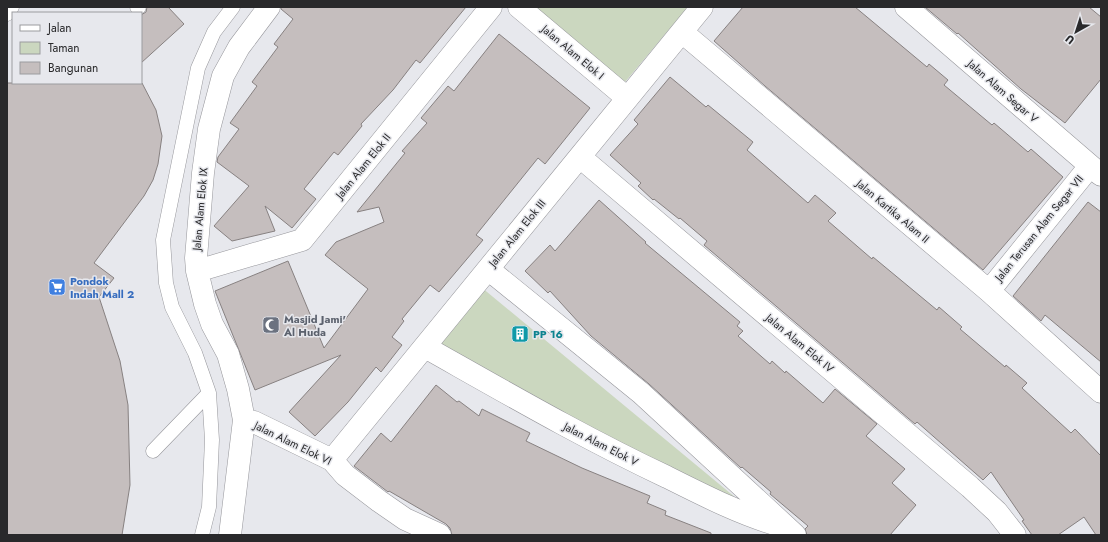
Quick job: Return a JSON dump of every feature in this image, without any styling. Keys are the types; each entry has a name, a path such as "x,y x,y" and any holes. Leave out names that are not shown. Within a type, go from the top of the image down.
{"street":[{"name":"Jalan Alam Elok IX","path":"230,535 244,420 238,388 228,354 212,324 197,271 196,258 203,173 216,98 223,76 238,47 269,7"},
{"name":"Jalan Alam Elok II","path":"197,271 302,240 491,7"},
{"name":"Jalan Alam Elok I","path":"519,7 628,98"},
{"name":"Jalan Alam Elok III","path":"332,460 702,7"},
{"name":"Jalan Alam Segar V","path":"906,7 1095,170"},
{"name":"Jalan Kartika Alam II","path":"682,32 989,291 1101,392"},
{"name":"Jalan Alam Elok IV","path":"580,157 970,487 997,512 1015,535"},
{"name":"Jalan Terusan Alam Segar VII","path":"989,291 1095,170"},
{"name":"Jalan Alam Elok V","path":"488,269 642,393 790,531"},
{"name":"Jalan Alam Elok V","path":"424,347 600,445 758,518 790,531"},
{"name":"Jalan Alam Elok VI","path":"244,420 254,422 332,460 345,475 378,502 405,519 440,535"}],"lane":[{"path":"7,14 12,7"},
{"path":"202,535 209,507 212,440 209,394 195,353 172,307 166,283 163,240 198,68 214,32 233,7"},
{"path":"154,452 209,394"}],"green space":[{"path":"534,7 688,7 625,82"},
{"path":"481,287 759,517 437,346"}],"building":[{"path":"147,7 168,7 184,24 142,62 142,14 146,12"},
{"path":"281,7 466,7 420,63 416,60 393,90 361,124 362,126 338,155 334,152 304,189 316,199 292,228 265,206 275,231 232,241 214,226 249,186 217,162 218,157 239,129 230,123 257,86 252,82 278,47 274,44 293,19 281,9"},
{"path":"743,7 855,7 927,67 929,64 948,80 944,85 992,125 994,123 1028,152 1031,149 1063,177 983,270 765,86 714,41"},
{"path":"925,7 1089,7 1101,17 1101,79 1065,123 1021,89 958,33 957,34"},
{"path":"499,34 590,108 545,164 538,158 476,235 483,240 439,292 430,285 402,319 404,321 392,337 402,345 381,372 376,367 348,402 315,436 289,412 341,355 255,390 215,291 288,261 324,348 368,289 325,255 336,242 384,222 379,207 357,212 405,153 402,151 427,123 421,118 448,86 454,91"},
{"path":"670,77 706,107 708,105 753,142 747,150 808,203 815,195 836,213 828,221 872,259 873,257 937,310 939,307 962,327 960,329 1005,367 1006,365 1027,383 1022,388 1071,433 1075,429 1101,456 1101,535 1096,535 1084,517 1058,535 1032,535 1022,521 1024,520 991,472 983,480 917,422 915,424 704,245 707,241 680,218 679,219 654,199 653,200 638,186 641,183 610,155 638,124 634,120"},
{"name":"Pondok Indah Mall 2","path":"7,83 142,83 156,110 162,136 158,164 153,180 144,196 94,263 114,278 99,297 120,361 128,405 130,485 122,535 7,535"},
{"path":"599,200 646,242 645,243 740,322 737,326 743,331 738,336 770,364 772,361 785,373 786,371 823,403 835,389 877,424 866,436 905,469 892,483 916,505 890,535 807,535 805,529 808,526 770,494 771,492 742,467 741,468 649,384 591,336 550,291 548,293 525,271 550,245 555,251"},
{"path":"1088,202 1101,212 1101,362 1045,315 1041,321 1013,296"},
{"path":"436,385 457,402 459,401 479,416 482,409 530,433 526,441 582,468 650,496 647,503 666,511 665,515 711,533 711,535 452,535 450,528 446,524 389,491 388,492 354,466 381,433 391,442"}],"place":[{"name":"Pondok Indah Mall 2","path":"57,287"},
{"name":"Masjid Jami' Al Huda","path":"271,325"},
{"name":"PP 16","path":"520,334"}]}
